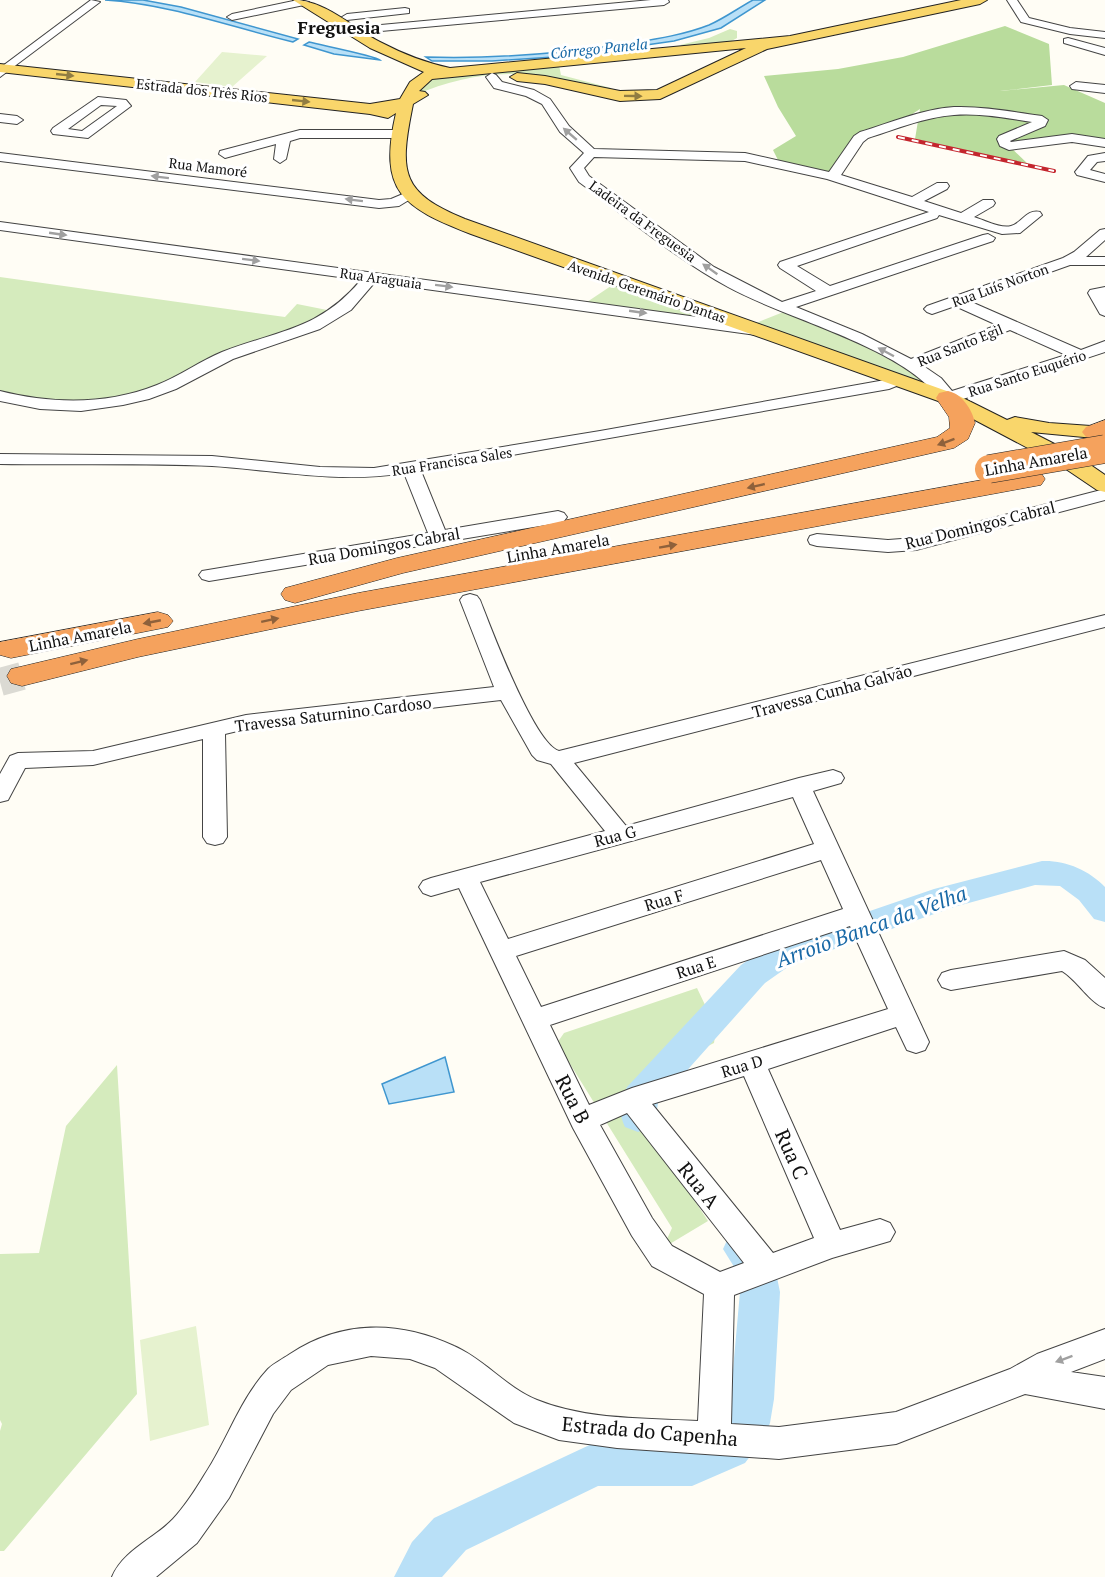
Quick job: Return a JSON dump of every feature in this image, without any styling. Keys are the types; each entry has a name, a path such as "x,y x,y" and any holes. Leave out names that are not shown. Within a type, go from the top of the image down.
{"highway":[{"path":"271,600 397,566 945,443 962,433 964,426 962,414 948,398"},
{"name":"Linha Amarela","path":"11,649 989,469 1103,435"},
{"name":"Linha Amarela","path":"22,676 138,648 358,602 1105,465"}],"main road":[{"path":"370,109 406,102 448,85 492,77 544,80 610,94 644,97 666,92 759,48 795,38 980,0"},
{"path":"302,1 375,45 393,51 422,67 447,72"},
{"path":"335,4 347,16 388,43 393,51"},
{"path":"750,31 795,38"},
{"path":"410,195 400,179 401,127 406,102 425,77 447,72 688,51 795,38"},
{"path":"688,51 719,54 724,57 725,61 722,64"},
{"name":"Estrada dos Três Rios","path":"2,70 370,109 401,127"},
{"name":"Avenida Geremário Dantas","path":"410,195 439,214 477,230 708,317 904,373 1068,460 1105,485"},
{"name":"Avenida Geremário Dantas","path":"978,414 1031,427 1103,435"},
{"path":"1068,460 1070,448 1074,442 1103,435"}],"street":[{"path":"1012,0 1029,27 1105,52"},
{"path":"232,16 302,1"},
{"path":"2,70 95,2"},
{"path":"370,29 665,4"},
{"path":"347,16 412,10"},
{"path":"1025,20 1070,31 1105,35"},
{"path":"492,77 498,85 530,93 546,102 564,129 591,153 745,156 830,176 1010,231 1035,215"},
{"path":"112,102 122,103 125,106 86,134 57,131 93,102 112,102 136,83"},
{"path":"1076,86 1105,88"},
{"path":"830,176 835,174 858,140 864,135 918,125 911,120 953,111 1000,113 1043,121 1003,139 1003,142 1010,146 1072,138 1105,143"},
{"path":"0,118 17,120"},
{"path":"225,153 300,134 401,127"},
{"path":"280,159 284,137"},
{"name":"Ladeira da Freguesia","path":"591,153 577,168 584,178 724,279 861,339 904,373"},
{"name":"Rua Mamoré","path":"0,157 380,204 394,203 410,195"},
{"path":"1105,157 1094,159 1082,172 1105,178"},
{"path":"913,202 942,186"},
{"path":"962,218 988,203"},
{"path":"829,292 785,265 932,215"},
{"name":"Rua Araguaia","path":"0,226 372,277 708,317"},
{"name":"Rua Luís Norton","path":"932,309 1068,261 1079,255 1105,233"},
{"path":"782,306 988,238"},
{"name":"Rua Luís Norton","path":"1068,261 1105,261"},
{"path":"0,396 25,402 72,405 112,402 146,394 225,357 318,325 343,309 372,277"},
{"path":"1105,291 1095,293 1105,311"},
{"path":"956,301 1081,356"},
{"name":"Rua Santo Egil","path":"904,373 1010,325"},
{"name":"Rua Santo Euquério","path":"948,398 1081,356 1105,346"},
{"name":"Rua Francisca Sales","path":"0,459 212,461 352,474 411,469 882,386 904,373"},
{"path":"411,469 438,536"},
{"name":"Rua Domingos Cabral","path":"817,540 888,546 916,544 1105,494"},
{"name":"Rua Domingos Cabral","path":"209,575 558,517"},
{"path":"470,600 507,692 540,750 545,755 559,759 620,834"},
{"name":"Travessa Cunha Galvão","path":"559,759 1105,621"},
{"name":"Travessa Saturnino Cardoso","path":"0,794 18,761 93,759 246,722 507,692"},
{"path":"214,731 215,837"},
{"name":"Rua G","path":"431,887 833,778"},
{"path":"799,786 916,1042"},
{"name":"Rua F","path":"502,951 827,849"},
{"name":"Rua B","path":"466,878 583,1120 642,1227 663,1256 692,1274 746,1277"},
{"name":"Rua E","path":"534,1020 858,914"},
{"path":"951,980 1064,961 1073,964 1101,991 1105,998"},
{"name":"Rua D","path":"583,1120 632,1099 752,1064 903,1014"},
{"name":"Rua C","path":"752,1064 832,1245"},
{"name":"Rua A","path":"632,1099 746,1277"},
{"path":"716,1437 746,1277 832,1245 880,1232"},
{"name":"Estrada do Capenha","path":"129,1577 185,1531 217,1486 262,1403 280,1379 321,1351 371,1341 410,1344 446,1357 525,1412 559,1424 617,1432 779,1443 896,1428 1025,1379 1048,1365 1105,1344"},
{"path":"1025,1379 1105,1393"}],"green space":[{"path":"1005,26 1049,44 1052,85 1000,91 1064,85 1105,103 1105,144 1069,135 1006,143 1029,165 915,139 920,109 903,120 860,138 836,173 820,172 779,162 773,150 796,136 778,107 764,76 838,69 903,57"},
{"path":"730,29 737,31 737,38 726,44 686,49 680,45 709,38"},
{"path":"222,52 267,56 232,87 195,82"},
{"path":"559,65 561,75 611,88 606,92 548,78 499,74 457,81 415,95 430,79 437,76"},
{"path":"0,277 285,317 297,304 337,312 137,397 59,402 0,393"},
{"path":"614,284 728,323 584,304"},
{"path":"786,311 889,355 926,379 942,393 751,325"},
{"path":"697,988 716,1028 714,1043 672,1064 635,1109 708,1221 663,1248 672,1228 557,1043 564,1033"},
{"path":"117,1065 137,1394 4,1551 0,1551 0,1431 2,1424 0,1420 0,1254 39,1253 66,1126"},
{"path":"196,1326 209,1425 150,1441 140,1340"}],"water":[{"path":"105,0 143,0 181,7 298,39 293,42 176,11"},
{"name":"Córrego Panela","path":"753,0 765,0 721,28 674,41 569,56 492,61 432,61 426,57 547,53 653,39 709,25"},
{"path":"309,42 380,60 334,54 304,45"},
{"path":"445,1057 454,1092 389,1104 382,1084"}],"waterway":[{"name":"Arroio Banca da Velha","path":"638,1116 640,1098 753,974 780,955 945,898 1035,873 1048,872 1071,878 1090,891 1105,910"},
{"name":"Arroio Banca da Velha","path":"417,1577 428,1558 450,1534 596,1464 692,1464 730,1448 749,1423 753,1399 760,1292 754,1263 743,1249"}],"tunnel":[{"path":"0,682 22,676"}],"railway":[{"path":"898,137 1054,171"}],"district":[{"name":"Freguesia","path":"339,27"}]}
